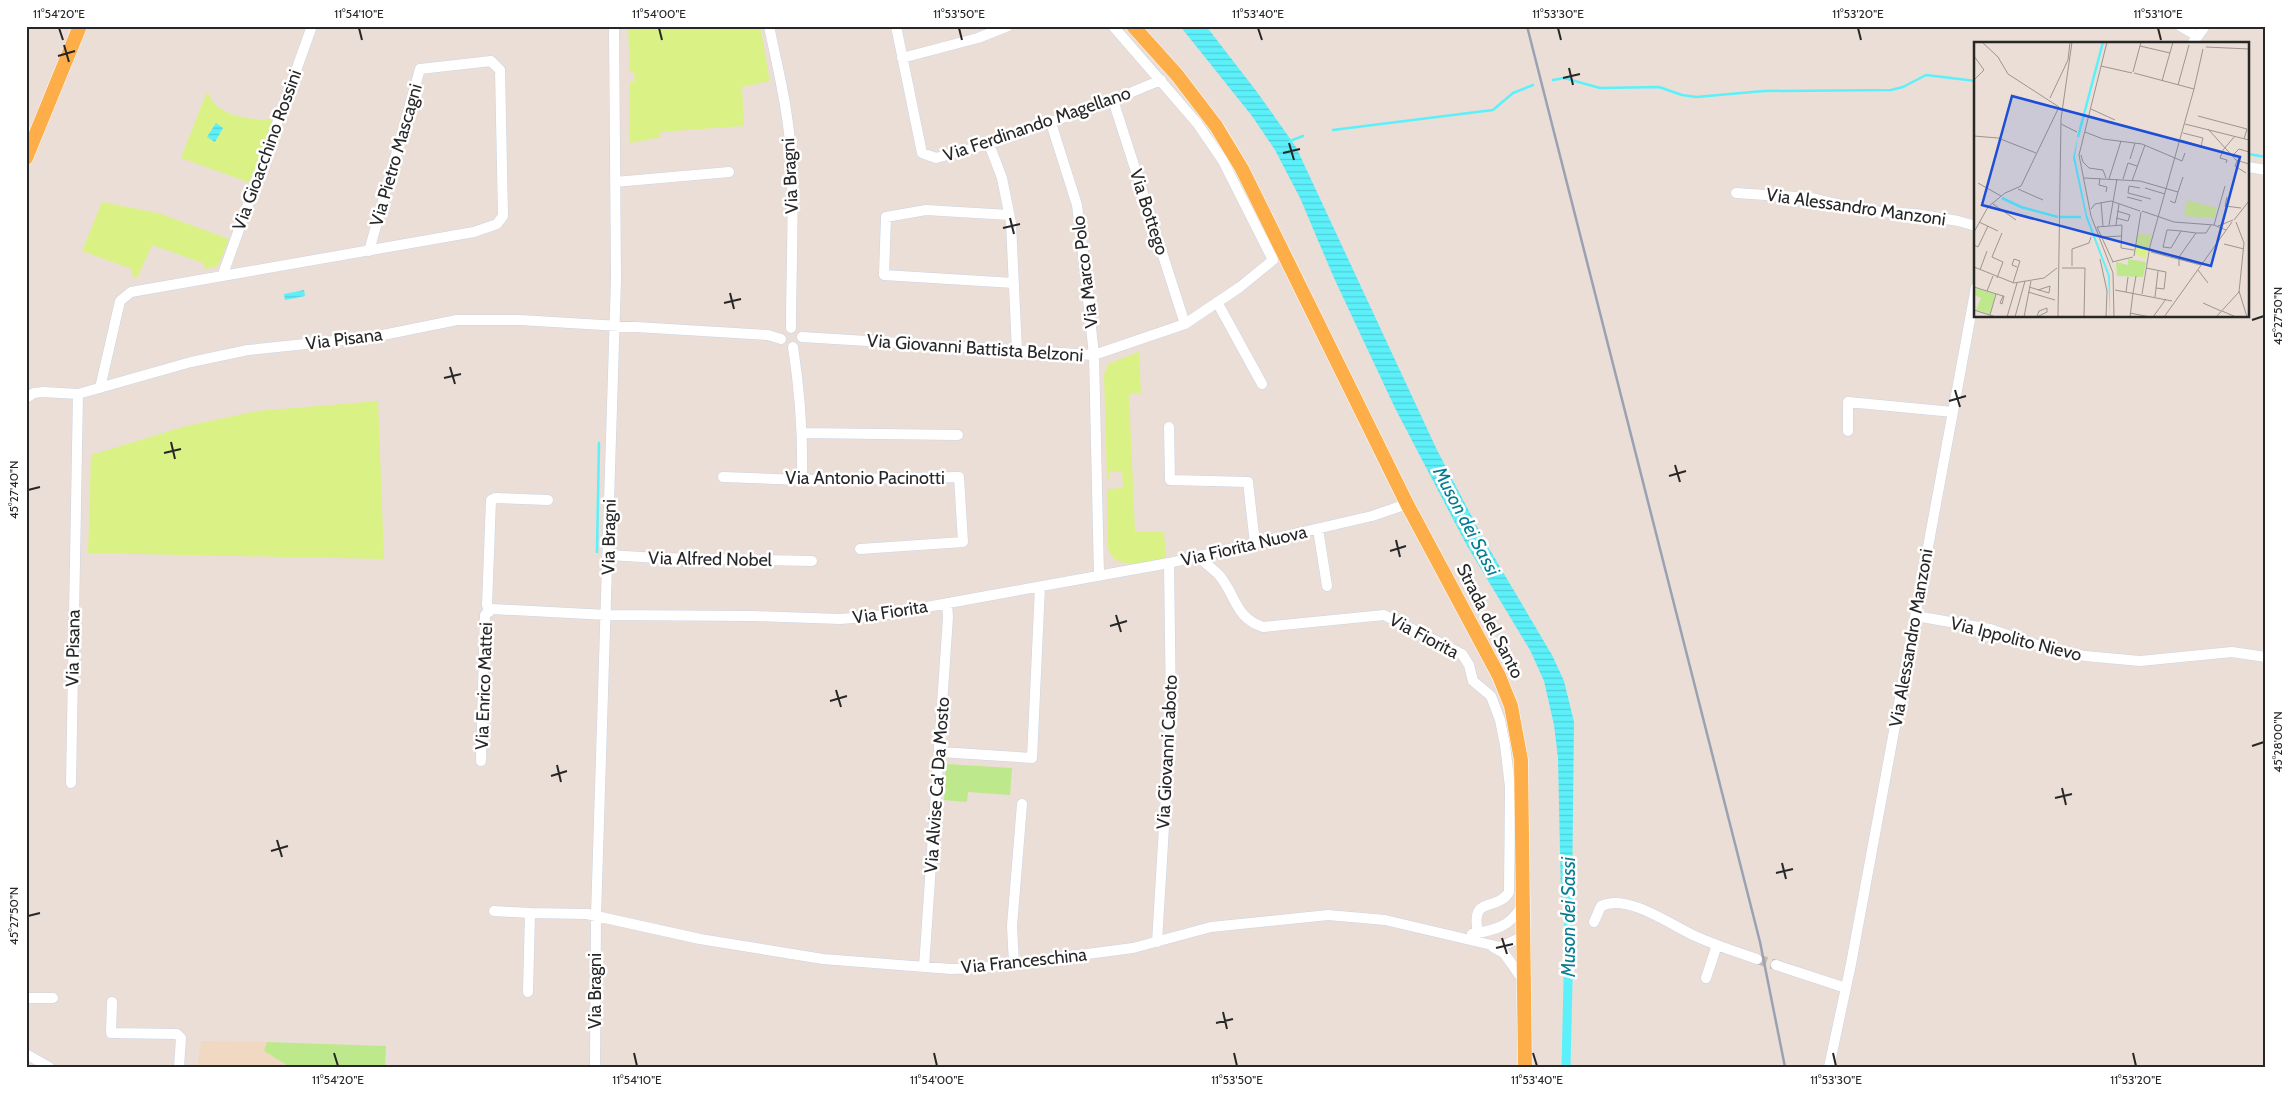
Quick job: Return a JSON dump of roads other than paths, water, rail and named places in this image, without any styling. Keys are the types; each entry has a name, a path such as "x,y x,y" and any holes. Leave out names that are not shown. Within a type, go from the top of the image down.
{"main road":[{"path":"26,158 80,26"},
{"name":"Strada del Santo","path":"1135,29 1177,76 1216,126 1242,169 1267,233 1407,504 1499,676 1511,706 1521,760 1525,1067"}],"street":[{"name":"Via Gioacchino Rossini","path":"224,274 312,26"},
{"name":"Via Bragni","path":"595,1067 596,916 615,326 614,26"},
{"name":"Via Bragni","path":"769,26 784,99 790,143 792,223 790,328"},
{"name":"Via Ferdinando Magellano","path":"896,26 922,153 936,158 988,144 1051,123 1161,80"},
{"path":"902,58 978,38 1008,26"},
{"name":"Strada del Santo","path":"1113,26 1197,123 1223,161 1267,233 1273,260"},
{"path":"2180,26 2194,40 2205,26"},
{"path":"1126,40 1135,29"},
{"name":"Via Pietro Mascagni","path":"100,388 120,301 131,292 224,274 369,251 474,232 497,224 503,216 500,70 491,61 420,70 369,251"},
{"name":"Via Bottego","path":"1113,100 1185,324"},
{"name":"Via Marco Polo","path":"1051,123 1077,206 1094,355 1099,575"},
{"path":"988,144 1002,178 1009,215 1017,351"},
{"path":"2250,167 2266,170"},
{"path":"615,182 729,172"},
{"name":"Via Alessandro Manzoni","path":"1736,193 1812,198 1866,211 1916,214 1974,225"},
{"path":"1009,215 926,210 886,217 884,275 1014,283"},
{"name":"Via Giovanni Battista Belzoni","path":"802,336 1094,355 1185,324 1240,287 1273,260"},
{"name":"Via Alessandro Manzoni","path":"1828,1067 1846,988 1974,298"},
{"path":"1217,302 1262,384"},
{"name":"Via Pisana","path":"29,394 44,392 78,394 191,362 248,350 374,337 457,320 520,320 615,326"},
{"path":"615,326 768,335 782,339"},
{"path":"790,328 798,330 802,336 799,344 793,348 785,345 782,339 784,331 790,328"},
{"path":"793,348 799,386 803,433 802,480"},
{"name":"Via Pisana","path":"71,783 78,394"},
{"path":"1848,431 1848,402 1953,412"},
{"path":"1169,428 1170,480 1248,482 1255,544"},
{"path":"803,433 958,435"},
{"name":"Via Antonio Pacinotti","path":"723,477 802,480 959,477 964,542 860,549"},
{"path":"489,612 487,605 491,500 495,498 548,500"},
{"name":"Via Fiorita Nuova","path":"1169,563 1372,516 1407,504"},
{"name":"Via Fiorita Nuova","path":"1318,529 1327,586"},
{"name":"Via Alfred Nobel","path":"608,555 658,558 812,561"},
{"name":"Via Fiorita","path":"1199,557 1219,576 1244,616 1252,623 1263,627 1384,614 1462,654 1469,665 1473,681 1491,696 1500,720 1508,758 1510,787 1509,892 1502,900 1483,904 1479,909 1476,920 1478,933"},
{"name":"Via Fiorita","path":"607,615 753,616 840,619 877,616 1169,563"},
{"name":"Via Giovanni Caboto","path":"1157,942 1171,712 1169,563"},
{"path":"940,752 1032,758 1040,587"},
{"name":"Via Alvise Ca' Da Mosto","path":"924,967 940,752 948,617 947,602"},
{"name":"Via Enrico Mattei","path":"481,761 485,615 492,609 607,615"},
{"name":"Via Ippolito Nievo","path":"1916,616 1990,629 2036,645 2085,656 2140,661 2232,652 2266,657"},
{"path":"1014,964 1012,926 1022,804"},
{"name":"Via Franceschina","path":"1451,934 1478,933 1500,928 1516,916 1523,904"},
{"path":"1594,922 1601,906 1616,904 1637,908 1717,945 1757,959"},
{"path":"494,911 587,914 596,916"},
{"path":"528,992 530,913"},
{"name":"Via Franceschina","path":"596,916 700,939 816,958 951,969 1014,964 1133,948 1211,927 1235,923 1328,915 1367,917 1451,934 1500,947 1524,936"},
{"path":"1500,928 1524,936"},
{"name":"Via Franceschina","path":"1487,944 1504,954 1525,982"},
{"path":"1706,978 1717,945"},
{"path":"1776,965 1846,988"},
{"path":"26,998 53,998"},
{"path":"112,1002 111,1033 178,1034 181,1038 179,1067"},
{"path":"26,1054 49,1067"}],"water":[{"path":"1180,26 1206,26 1257,92 1296,147 1437,450 1484,540 1552,655 1564,681 1574,722 1572,898 1561,897 1558,758 1554,725 1544,681 1530,650 1466,544 1395,408 1334,278 1300,198 1275,150 1252,116"},
{"path":"216,123 223,128 215,142 207,137"},
{"path":"304,290 305,296 285,300 284,294"}],"waterway":[{"path":"1553,80 1564,78 1600,88 1659,87 1682,95 1696,97 1764,91 1891,90 1903,87 1926,75 1974,81"},
{"path":"1333,130 1493,110 1513,93 1533,85"},
{"path":"1290,141 1303,136"},
{"path":"2250,154 2266,157"},
{"path":"597,552 599,443"},
{"name":"Muson dei Sassi","path":"1566,1067 1569,940 1568,887"}],"tunnel":[{"path":"1757,959 1776,965"}],"railway":[{"path":"1527,26 1760,942 1785,1067"}]}
